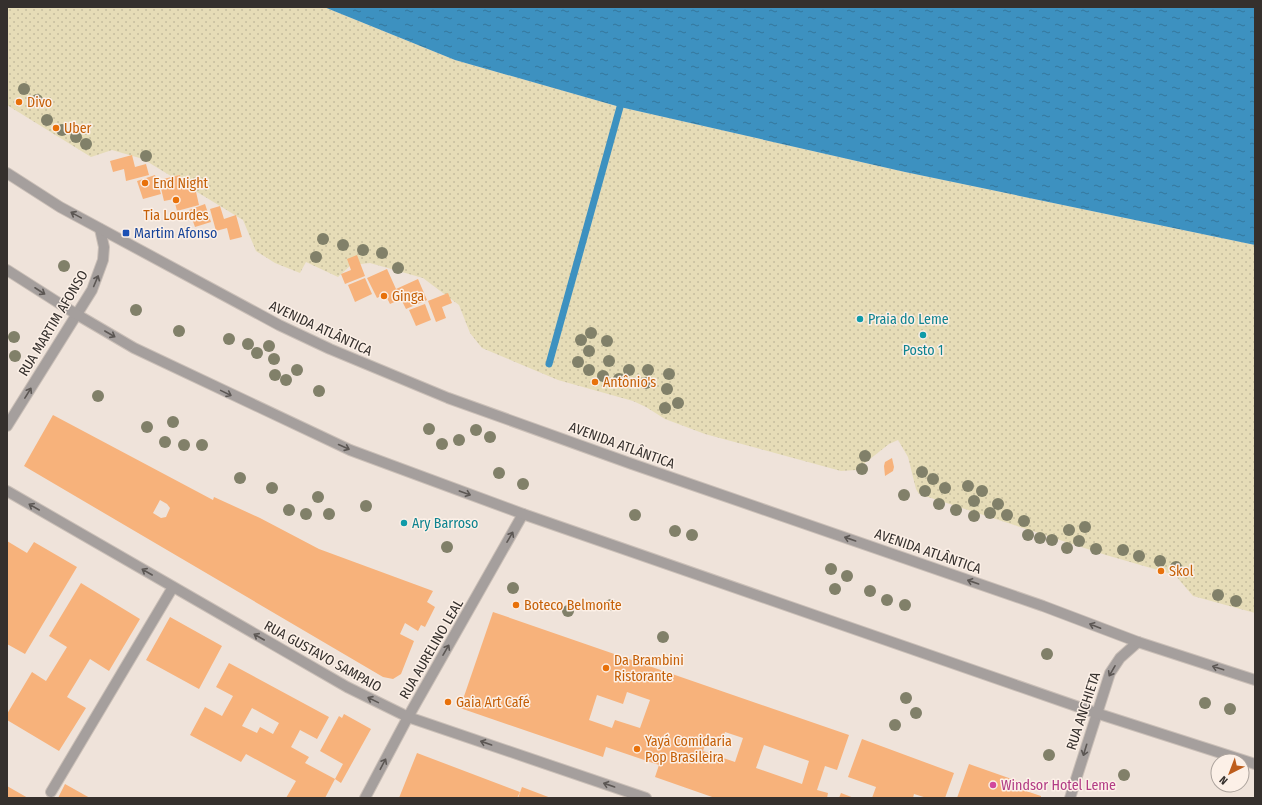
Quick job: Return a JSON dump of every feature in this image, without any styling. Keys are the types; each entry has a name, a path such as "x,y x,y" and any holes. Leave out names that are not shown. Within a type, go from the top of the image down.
{"street":[{"name":"AVENIDA ATLÂNTICA","path":"7,173 51,202 279,325 330,349 448,398 632,464 1043,606 1138,642 1255,680"},
{"name":"RUA MARTIM AFONSO","path":"7,426 92,290 103,260 104,247 100,229"},
{"path":"7,270 76,314 134,348 343,447 523,514 1096,713 1255,764"},
{"name":"RUA GUSTAVO SAMPAIO","path":"7,491 347,687 408,717 646,798"},
{"name":"RUA AURELINO LEAL","path":"365,798 408,717 523,514"},
{"path":"51,792 173,587"},
{"name":"RUA ANCHIETA","path":"1070,798 1110,673 1120,658 1138,642"}],"sand":[{"name":"Praia do Leme","path":"7,7 324,7 455,60 620,107 905,172 1255,245 1255,613 1193,596 1175,575 1106,555 919,494 916,489 908,457 898,440 889,444 856,470 841,471 705,434 665,419 633,401 558,380 482,348 470,333 459,305 423,278 370,263 351,265 338,277 306,262 300,273 275,263 256,251 243,220 143,159 112,150 91,157 7,105"}],"water":[{"path":"324,7 1255,7 1255,245 905,172 620,107 455,60"}],"building":[{"path":"132,155 135,167 146,164 149,175 126,181 124,169 113,172 110,161"},
{"path":"155,175 161,194 143,199 137,181"},
{"path":"180,175 182,186 194,183 199,205 177,211 174,199 164,201 159,180"},
{"path":"205,204 211,222 195,227 189,210"},
{"path":"220,206 224,219 236,215 242,237 230,240 227,228 216,231 210,209"},
{"path":"357,255 365,276 345,284 341,274 351,270 347,259"},
{"path":"387,269 396,289 418,279 427,300 406,309 401,299 390,304 385,294 377,298 367,278"},
{"path":"365,278 372,294 355,302 348,285"},
{"path":"448,293 452,303 442,307 446,318 436,322 428,301"},
{"path":"425,304 431,320 416,326 409,310"},
{"path":"53,415 213,500 214,497 260,518 319,549 433,591 427,602 435,607 425,627 421,625 418,631 405,623 400,634 414,641 401,674 393,679 383,677 24,466","holes":["160,500 167,504 170,508 166,517 161,518 153,513"]},
{"path":"892,458 894,467 893,471 885,476 885,462"},
{"path":"7,541 27,553 34,542 77,567 25,654 7,644"},
{"path":"81,583 140,619 109,671 90,659 67,697 86,708 59,751 7,720 7,714 32,672 46,681 67,647 49,636"},
{"path":"493,612 849,735 837,770 825,766 817,790 828,793 827,798 715,798 655,777 659,765 606,747 603,757 460,708","holes":["627,692 650,700 640,728 615,720 612,728 589,720 597,695 623,704","725,732 743,738 735,762 703,751 708,735 722,741","764,745 809,761 802,784 756,768"]},
{"path":"170,617 222,646 199,689 146,660"},
{"path":"229,663 329,717 317,739 300,730 291,747 309,757 305,763 335,779 325,798 286,798 296,781 246,754 241,762 190,735 205,707 222,716 233,696 216,687","holes":["252,708 279,723 273,734 260,727 257,733 242,726"]},
{"path":"344,714 371,729 341,783 335,779 343,764 320,751 339,716 342,718"},
{"path":"862,739 954,773 945,798 927,798 914,794 913,798 872,798 876,787 848,777"},
{"path":"417,753 520,792 517,798 399,798"},
{"path":"969,764 1029,785 1026,791 1041,796 1041,798 957,798"},
{"path":"65,784 90,798 58,798"},
{"path":"7,786 28,798 7,798"},
{"path":"522,787 551,798 518,798"},
{"path":"841,793 854,798 839,798"}],"waterway":[{"path":"549,364 620,107"}],"place":[{"name":"Divo","path":"19,102"},
{"name":"Uber","path":"56,128"},
{"name":"End Night","path":"145,183"},
{"name":"Tia Lourdes","path":"176,200"},
{"name":"Martim Afonso","path":"126,233"},
{"name":"Ginga","path":"384,296"},
{"name":"Praia do Leme","path":"860,319"},
{"name":"Posto 1","path":"923,335"},
{"name":"Antônio's","path":"595,382"},
{"name":"Ary Barroso","path":"404,523"},
{"name":"Skol","path":"1161,571"},
{"name":"Boteco Belmonte","path":"516,605"},
{"name":"Da Brambini Ristorante","path":"606,668"},
{"name":"Gaia Art Café","path":"448,702"},
{"name":"Yayá Comidaria Pop Brasileira","path":"637,749"},
{"name":"Windsor Hotel Leme","path":"993,785"}]}
